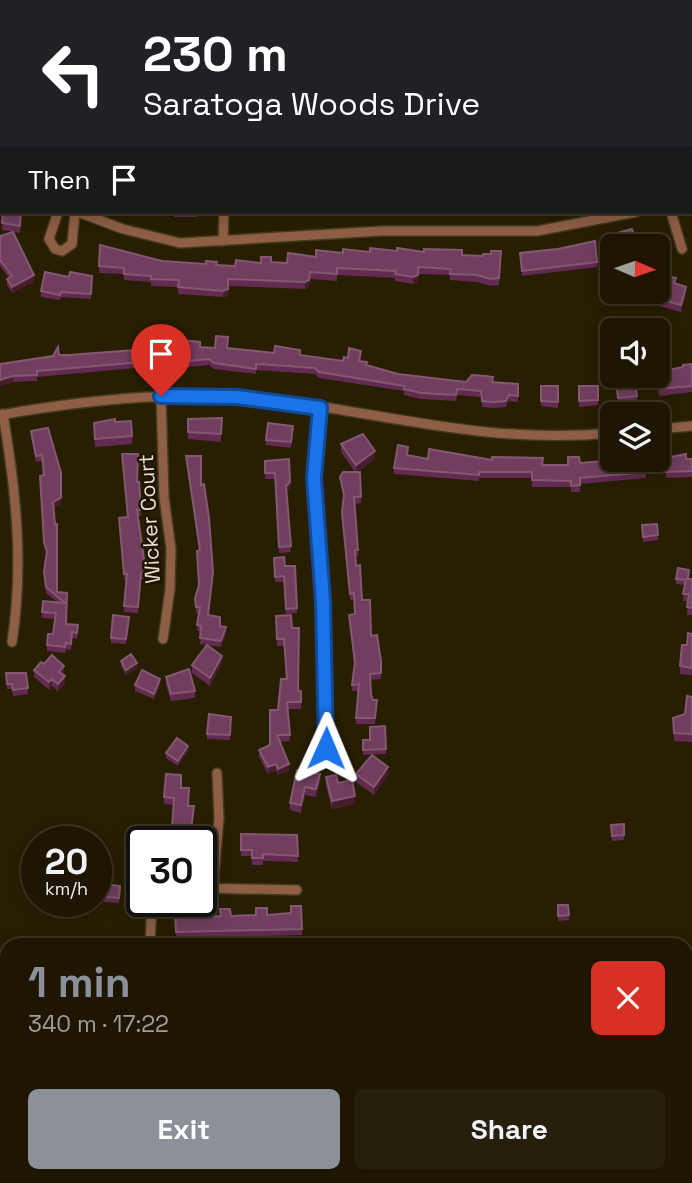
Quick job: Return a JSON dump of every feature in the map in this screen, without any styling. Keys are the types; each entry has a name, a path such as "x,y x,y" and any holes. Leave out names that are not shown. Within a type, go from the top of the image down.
{"street":[{"path":"57,214 49,239 52,247 58,251 72,244 76,214"},
{"path":"82,214 123,229 180,243 382,231 537,231 626,214"},
{"path":"223,241 224,214"},
{"path":"672,214 682,249"},
{"path":"12,642 19,545 14,480 1,414 86,401 161,396 237,397 507,436 600,433"},
{"name":"Wicker Court","path":"161,396 164,497 171,549 170,589 163,639"},
{"path":"320,408 314,478 323,601 326,748"},
{"path":"670,428 692,426"},
{"path":"217,773 217,841"},
{"path":"217,888 297,890"},
{"path":"150,938 151,917"}],"building":[{"path":"3,214 21,214 20,226 2,223"},
{"path":"632,229 634,234 617,234"},
{"path":"13,232 34,275 12,287 7,279 12,276 0,260 0,236"},
{"path":"595,241 597,262 522,271 520,253"},
{"path":"100,245 162,261 206,264 206,261 217,262 216,265 235,266 236,260 261,263 261,257 271,257 271,262 287,263 288,253 316,257 316,250 343,253 343,249 370,252 370,248 424,252 424,249 462,250 462,255 482,256 491,254 491,251 501,251 499,278 450,274 451,269 418,267 418,275 413,277 395,274 396,271 337,268 337,274 310,272 309,280 305,282 228,279 228,289 223,291 178,287 179,280 151,279 151,276 124,274 124,268 99,266"},
{"path":"45,272 69,277 70,272 92,276 91,294 61,292 60,295 41,291"},
{"path":"670,277 676,278 674,283 686,287 681,305 670,302"},
{"path":"175,334 182,334 182,340 200,342 200,347 215,348 216,336 228,337 227,348 274,353 275,346 300,350 300,355 343,361 344,357 348,358 349,348 361,351 359,361 367,362 366,365 398,374 466,382 472,375 493,377 492,382 518,384 518,396 509,395 506,401 482,401 481,391 457,389 456,395 421,393 404,389 405,386 319,372 315,368 256,364 256,369 214,363 209,359 37,371 37,375 13,376 0,380 0,364 53,356 58,347 59,355 69,355 175,347"},
{"path":"692,364 692,386 670,388 670,370"},
{"path":"541,386 558,386 558,402 541,401"},
{"path":"579,386 598,386 598,400 579,401"},
{"path":"617,388 636,388 637,396 618,398"},
{"path":"222,418 221,434 188,432 188,419"},
{"path":"115,419 115,422 131,421 132,436 95,439 94,423"},
{"path":"268,423 293,426 291,442 266,440"},
{"path":"48,428 61,473 61,498 53,502 57,524 57,592 67,593 66,624 78,625 77,633 72,632 71,644 66,643 65,647 47,645 48,634 53,634 56,613 42,612 43,601 65,603 46,587 44,572 47,551 44,542 40,476 44,475 42,455 36,456 31,431"},
{"path":"363,434 375,451 356,465 341,444"},
{"path":"398,445 408,447 407,455 428,459 429,449 492,460 492,457 543,458 542,465 568,465 568,457 579,457 580,463 600,461 600,472 646,472 580,478 580,485 571,486 571,481 532,480 532,472 479,472 479,475 394,468"},
{"path":"122,454 138,454 137,482 141,510 137,510 146,573 141,573 138,607 124,606 127,574 124,574 119,518 128,517"},
{"path":"686,454 686,459 692,459 692,471 670,472 670,457"},
{"path":"186,456 201,456 201,485 204,484 209,518 213,572 208,615 220,617 220,626 226,627 221,641 200,638 201,626 197,625 200,607 196,607 195,598 199,585 197,551 200,550"},
{"path":"289,459 290,482 286,486 291,546 279,547 275,473 265,473 265,461"},
{"path":"343,472 360,472 361,497 354,497 358,550 355,550 356,566 360,565 362,600 370,600 371,636 377,635 381,661 381,673 370,674 371,694 373,700 377,700 375,718 356,718 359,684 352,685 355,662 349,615 355,614 354,593 350,594 342,513 344,495 340,477"},
{"path":"657,524 658,535 643,537 642,525"},
{"path":"284,557 285,566 295,566 297,608 286,609 284,576 275,577 274,558"},
{"path":"678,568 689,570 688,579 676,579"},
{"path":"686,579 692,579 692,608 687,607 689,594 683,594"},
{"path":"113,615 129,617 126,639 111,638"},
{"path":"291,615 292,628 299,628 298,691 301,691 301,702 287,702 290,735 277,735 289,764 278,769 276,764 268,767 259,750 270,745 270,710 278,710 281,679 287,679 284,639 277,639 276,616"},
{"path":"688,633 692,634 692,668 680,666 682,645 687,645"},
{"path":"207,645 222,656 210,678 192,665"},
{"path":"131,654 137,663 126,670 121,661"},
{"path":"52,655 64,666 59,672 65,676 58,684 52,679 49,682 34,670"},
{"path":"189,669 195,691 171,694 166,677"},
{"path":"142,670 160,679 154,694 135,685"},
{"path":"6,673 26,673 28,688 13,690 12,684 7,684"},
{"path":"687,696 692,697 692,734 674,733 673,718 685,714"},
{"path":"209,714 231,717 230,735 207,734"},
{"path":"385,726 386,749 363,750 363,740 370,740 370,727"},
{"path":"177,738 188,746 178,761 166,753"},
{"path":"372,755 388,767 374,787 356,774"},
{"path":"297,770 320,774 316,789 305,787 301,805 290,803"},
{"path":"166,774 181,775 181,788 189,788 188,806 194,806 192,826 172,826 174,798 164,797"},
{"path":"336,775 338,783 352,780 355,796 332,801 326,777"},
{"path":"624,824 624,835 612,836 611,825"},
{"path":"241,834 297,835 298,856 263,854 263,858 252,858 252,850 241,850"},
{"path":"112,885 120,886 119,898 112,898"},
{"path":"558,905 568,905 569,915 558,916"},
{"path":"291,906 301,906 302,929 176,932 175,917 217,917 221,916 220,909 230,909 231,916 256,915 256,908 267,908 267,915 291,913"}],"route":[{"path":"161,396 237,397 320,408 314,478 323,601 326,748"}]}
